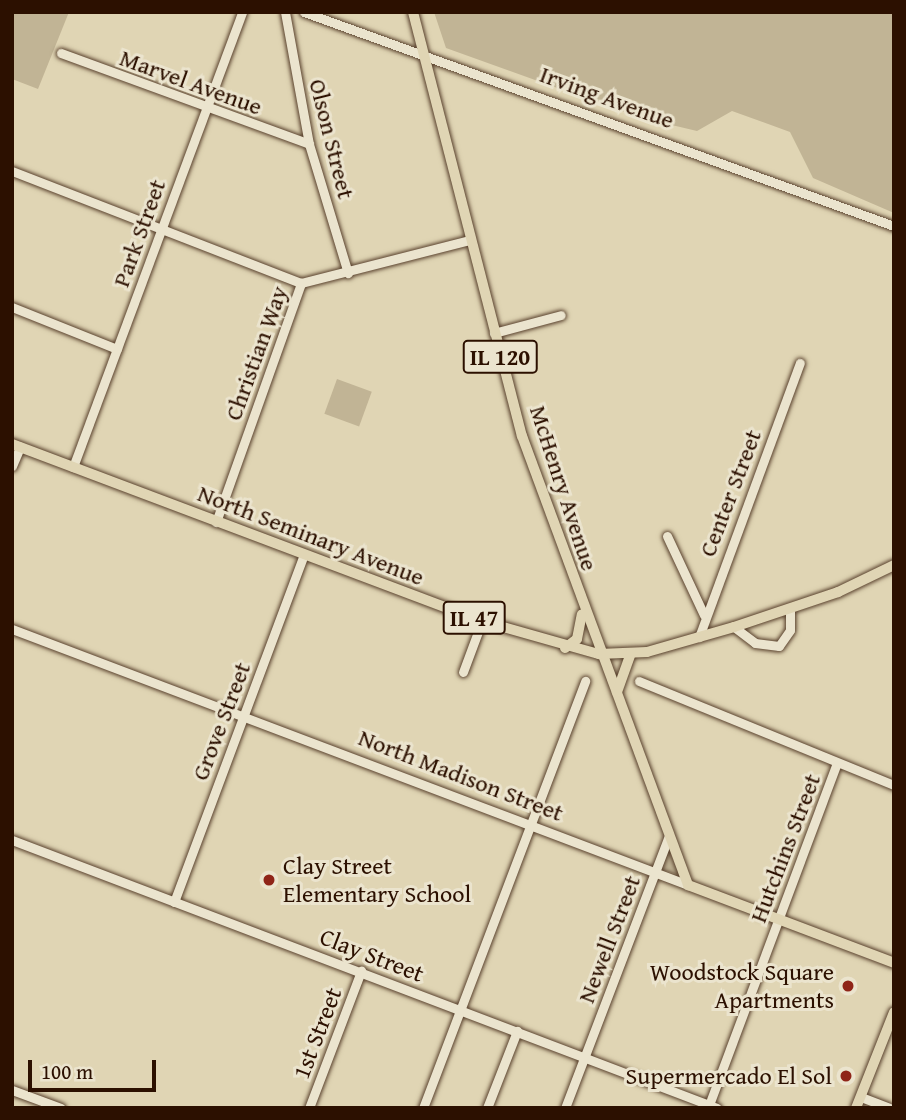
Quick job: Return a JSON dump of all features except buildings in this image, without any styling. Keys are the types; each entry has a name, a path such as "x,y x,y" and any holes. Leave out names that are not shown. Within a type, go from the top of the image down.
{"main road":[{"name":"McHenry Avenue","path":"413,12 494,333 582,607 688,885"},
{"name":"North Seminary Avenue","path":"16,445 482,621 565,648 599,654"},
{"name":"IL 47","path":"599,654 631,653 699,638 790,609 894,565"},
{"path":"565,648 577,639 582,607"},
{"path":"617,699 618,676 631,653"},
{"name":"North Madison Street","path":"688,885 894,964"},
{"path":"859,1102 894,1012"}],"street":[{"name":"Park Street","path":"73,467 242,12"},
{"name":"Olson Street","path":"285,12 309,144 348,273"},
{"name":"Irving Avenue","path":"303,12 423,52 894,226"},
{"name":"Marvel Avenue","path":"61,53 205,110 309,144"},
{"path":"12,171 301,283"},
{"name":"Christian Way","path":"216,522 301,283 470,240"},
{"path":"12,307 117,349"},
{"path":"494,333 561,314"},
{"name":"Center Street","path":"699,638 704,615 800,363"},
{"path":"12,466 16,445"},
{"path":"667,536 704,615"},
{"name":"Grove Street","path":"174,902 304,555"},
{"path":"734,627 755,643 779,646 790,630 790,609"},
{"path":"463,672 482,621"},
{"name":"North Madison Street","path":"12,629 688,885"},
{"path":"424,1108 458,1010 585,681"},
{"path":"639,681 894,785"},
{"name":"Hutchins Street","path":"713,1106 837,763"},
{"name":"Newell Street","path":"565,1108 669,835"},
{"name":"Clay Street","path":"12,840 713,1106"},
{"name":"1st Street","path":"309,1108 361,971"},
{"path":"487,1108 517,1031"},
{"path":"12,1090 61,1108"},
{"path":"859,1102 889,1108"}],"shaded area":[{"path":"12,12 69,12 38,89 12,79"},
{"path":"434,12 894,12 894,213 813,178 790,132 732,111 697,131 638,117 446,48"},
{"path":"337,379 372,392 359,426 324,414"},
{"path":"667,847 680,875 659,869"}],"place":[{"name":"Clay Street Elementary School","path":"269,880"},
{"name":"Woodstock Square Apartments","path":"848,986"},
{"name":"Supermercado El Sol","path":"846,1076"}]}
